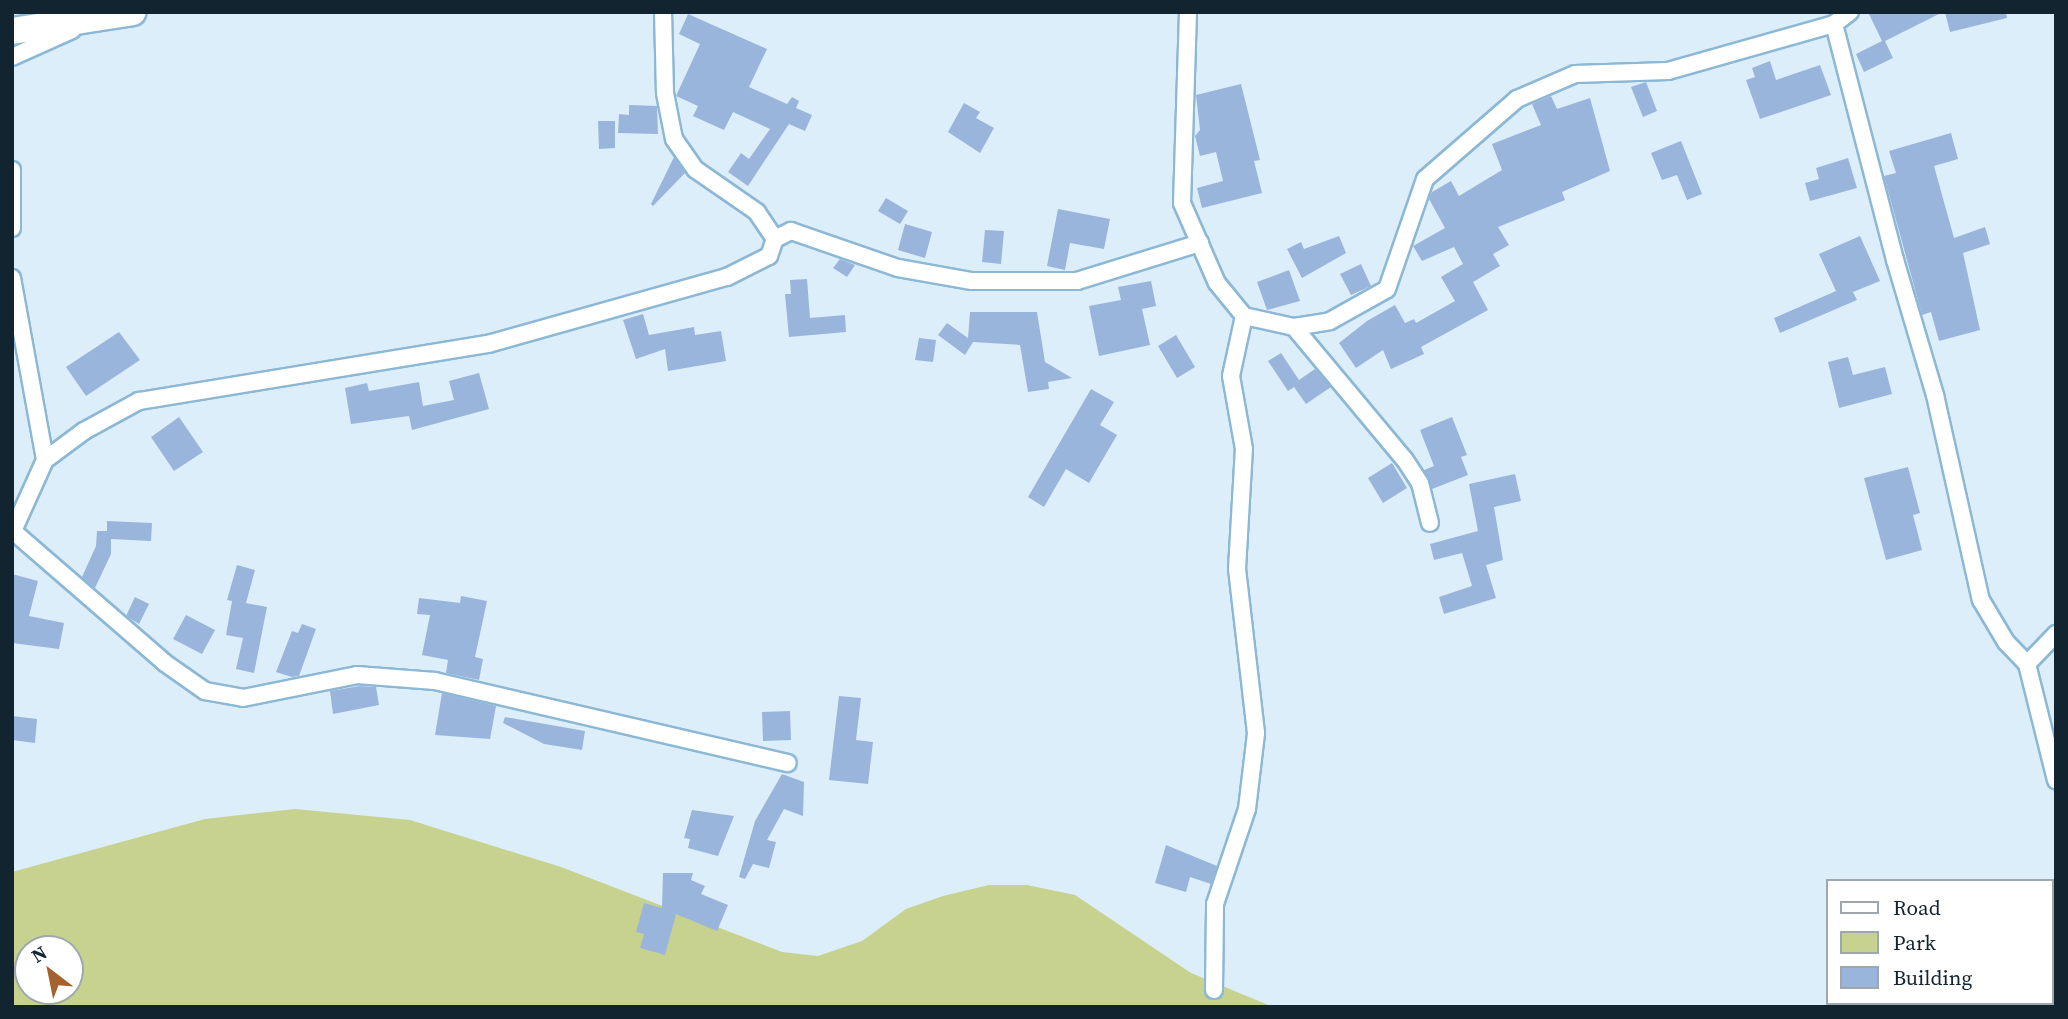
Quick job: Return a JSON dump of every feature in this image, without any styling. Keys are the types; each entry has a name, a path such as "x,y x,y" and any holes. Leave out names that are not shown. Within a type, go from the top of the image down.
{"main road":[{"path":"12,31 134,12"}],"street":[{"path":"663,12 665,93 674,139 695,169 757,212 775,239"},
{"path":"1188,12 1181,203 1217,283 1244,316 1294,327 1330,321 1387,289 1425,179 1471,135 1526,94 1575,74 1668,71 1834,23 1850,12"},
{"path":"12,57 96,18"},
{"path":"1834,23 1895,260 1935,394 1980,600 2006,642 2027,664 2056,780"},
{"path":"12,170 12,228"},
{"path":"788,763 435,681 357,675 243,698 205,691 165,663 13,532 45,460 84,431 139,401 488,344 727,277 769,256 775,239 791,231 898,268 972,281 1077,281 1200,243"},
{"path":"12,278 45,460"},
{"path":"1214,990 1215,904 1247,809 1256,733 1237,569 1244,449 1231,376 1244,316"},
{"path":"1294,327 1405,460 1420,482 1430,523"},
{"path":"2027,664 2056,634"},
{"path":"2054,1007 2056,994"}],"green space":[{"path":"295,809 410,820 561,867 782,952 818,956 862,941 906,909 943,896 989,885 1027,885 1075,895 1191,973 1273,1007 12,1007 12,872 205,819"}],"building":[{"path":"1868,12 1943,12 1885,41 1893,58 1864,72 1856,54 1882,41"},
{"path":"1945,12 2006,12 2007,18 1950,32"},
{"path":"688,14 767,49 749,87 787,104 792,97 799,101 796,108 812,115 805,131 789,124 748,186 728,172 741,153 749,159 770,129 733,112 724,130 693,116 698,106 676,96 700,44 679,34"},
{"path":"1770,61 1776,80 1820,65 1831,95 1760,119 1746,80 1755,77 1752,68"},
{"path":"1646,82 1657,111 1643,117 1631,87"},
{"path":"1241,84 1260,160 1254,161 1262,193 1202,208 1197,188 1223,181 1216,152 1200,156 1195,136 1200,130 1196,95"},
{"path":"1551,96 1557,109 1590,98 1610,171 1562,192 1565,200 1498,227 1509,245 1493,254 1500,266 1473,282 1488,310 1421,347 1424,354 1391,369 1383,350 1356,368 1339,343 1367,321 1395,305 1405,323 1414,319 1416,323 1455,301 1441,277 1463,264 1454,247 1422,261 1413,246 1445,228 1429,199 1432,192 1451,181 1459,196 1502,170 1492,144 1541,125 1532,104"},
{"path":"964,103 980,112 976,118 994,128 980,153 948,132"},
{"path":"629,105 657,106 658,134 618,133 619,114 629,115"},
{"path":"598,121 615,121 615,148 599,149"},
{"path":"1951,133 1958,159 1934,166 1954,238 1985,227 1990,244 1963,253 1980,330 1939,341 1931,312 1922,315 1884,176 1896,173 1889,151"},
{"path":"1681,141 1702,194 1687,200 1677,175 1662,180 1651,153"},
{"path":"674,157 685,173 653,206 651,204"},
{"path":"1848,158 1857,188 1810,201 1805,183 1819,179 1816,168"},
{"path":"886,198 908,211 900,224 878,211"},
{"path":"1058,209 1110,219 1104,249 1070,243 1065,270 1047,266"},
{"path":"905,224 932,232 925,258 898,250"},
{"path":"985,230 1004,231 1001,264 982,262"},
{"path":"1339,236 1346,253 1302,278 1287,249 1301,242 1304,249"},
{"path":"1860,236 1880,281 1853,292 1857,300 1780,333 1774,318 1836,291 1819,254"},
{"path":"840,259 855,265 847,277 833,268"},
{"path":"1361,264 1371,286 1351,295 1340,274"},
{"path":"1289,270 1300,301 1267,310 1257,282"},
{"path":"807,279 810,318 845,315 846,332 789,337 785,294 791,294 790,280"},
{"path":"1151,281 1156,306 1142,309 1150,345 1099,356 1089,306 1121,300 1118,287"},
{"path":"970,312 1037,312 1045,362 1072,378 1048,382 1049,389 1028,392 1020,345 973,342 965,355 938,335 947,323 968,338"},
{"path":"643,314 649,335 694,327 695,335 721,331 726,361 668,371 665,349 636,359 623,320"},
{"path":"119,332 140,360 86,396 66,367"},
{"path":"1176,335 1195,367 1177,378 1158,346"},
{"path":"919,338 936,340 933,362 915,360"},
{"path":"1281,353 1299,380 1315,369 1331,387 1306,404 1294,387 1288,391 1268,361"},
{"path":"1848,357 1853,375 1885,367 1892,394 1839,408 1828,362"},
{"path":"479,373 489,409 412,430 409,416 351,424 345,388 367,383 369,391 419,382 423,406 454,400 449,381"},
{"path":"1091,389 1114,402 1100,425 1117,435 1089,483 1066,469 1044,507 1028,497"},
{"path":"179,417 203,452 174,471 151,437"},
{"path":"1452,417 1467,455 1461,457 1468,475 1432,489 1424,470 1434,466 1420,430"},
{"path":"1392,463 1407,488 1383,503 1368,478"},
{"path":"1908,467 1920,513 1913,515 1922,550 1886,560 1864,478"},
{"path":"1515,474 1521,501 1494,507 1503,560 1486,565 1496,598 1444,614 1439,597 1472,586 1462,553 1434,560 1430,544 1478,531 1469,484"},
{"path":"107,521 152,523 151,541 111,539 111,554 95,588 82,577 96,546 97,531 107,531"},
{"path":"237,565 255,570 246,603 267,607 254,673 236,669 243,638 226,635 232,601 227,600"},
{"path":"12,574 38,581 29,616 64,623 59,649 12,643"},
{"path":"461,596 487,601 475,657 483,659 479,680 446,673 448,660 422,655 430,615 417,614 419,598 460,603"},
{"path":"135,597 149,604 139,624 126,616"},
{"path":"186,615 215,630 202,654 173,639"},
{"path":"302,624 316,629 299,676 292,677 276,672 292,631 298,633"},
{"path":"360,686 376,687 379,705 333,714 330,691"},
{"path":"442,693 496,706 490,739 435,735"},
{"path":"839,696 861,698 856,740 873,742 868,784 829,780"},
{"path":"790,711 791,740 763,741 762,712"},
{"path":"12,716 37,719 35,743 12,740"},
{"path":"505,717 585,731 582,750 544,744 503,723"},
{"path":"782,774 804,782 803,816 784,809 767,840 776,842 769,868 753,864 745,879 739,877 755,821"},
{"path":"692,810 734,816 718,856 688,848 690,839 684,838"},
{"path":"1166,845 1217,866 1211,884 1190,877 1186,892 1155,883"},
{"path":"663,873 693,873 691,880 705,886 701,894 728,905 717,931 676,914 665,955 640,948 644,934 636,932 644,903 662,908"}]}
